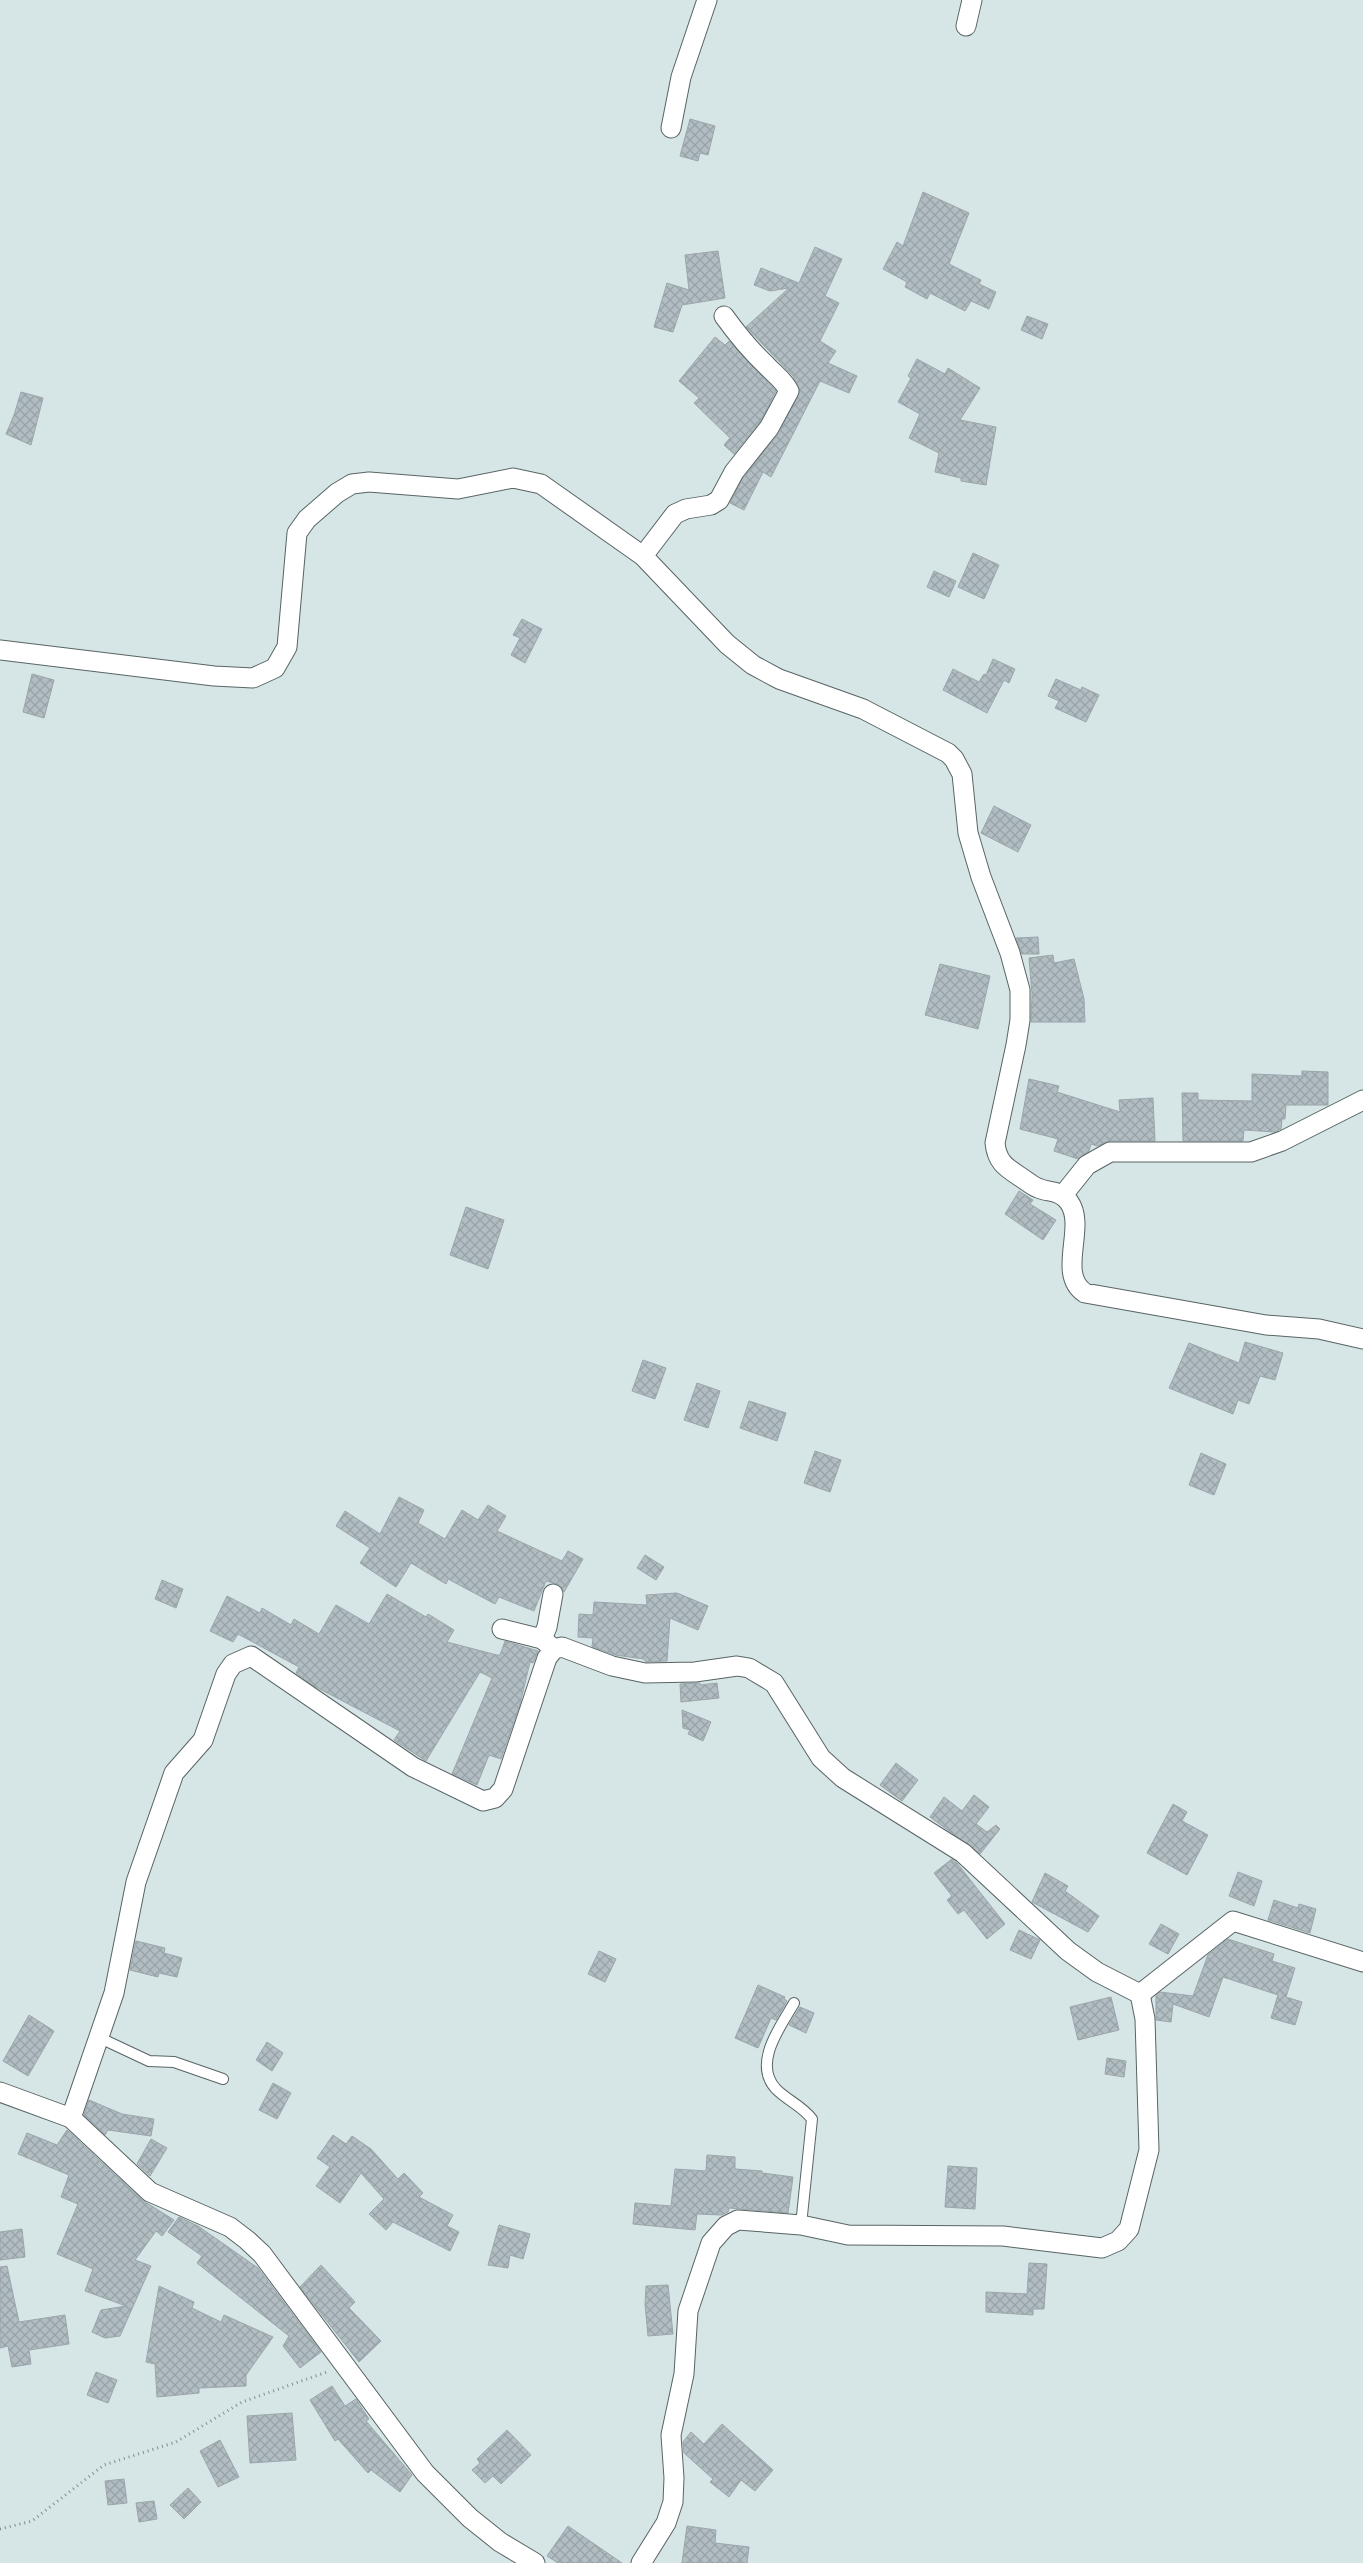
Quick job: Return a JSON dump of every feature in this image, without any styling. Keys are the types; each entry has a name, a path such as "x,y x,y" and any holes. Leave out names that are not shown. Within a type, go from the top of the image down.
{"street":[{"path":"671,128 681,76 707,0"},
{"path":"966,26 972,0"},
{"path":"644,556 675,514 686,509 711,505 719,500 734,472 769,428 789,391 784,380 748,347 724,316"},
{"path":"0,650 214,676 253,678 275,668 287,646 297,533 307,519 337,493 352,484 369,482 458,489 513,478 541,484 644,556 727,644 753,665 779,679 863,709 938,746 954,759 960,767 964,783 968,833 981,877 1010,953 1020,990 1020,1020 995,1143 996,1153 1008,1170 1039,1189 1048,1189 1063,1196 1073,1209 1074,1280 1080,1289 1085,1293 1266,1325 1319,1329 1363,1339"},
{"path":"1063,1196 1087,1164 1110,1152 1251,1152 1282,1141 1363,1100"},
{"path":"71,2118 114,1993 136,1882 174,1773 202,1740 226,1674 233,1664 251,1656 412,1767 483,1801 488,1801 498,1796 503,1789 547,1658 547,1627 552,1594"},
{"path":"502,1628 562,1647 612,1666 645,1674 695,1672 737,1666 749,1668 762,1674 774,1683 822,1758 843,1778 963,1853 1068,1951 1097,1972 1140,1994"},
{"path":"1140,1994 1233,1921 1363,1962"},
{"path":"642,2563 666,2523 673,2502 674,2478 671,2435 684,2374 688,2312 711,2243 726,2226 738,2220 800,2225 848,2235 1003,2236 1102,2248 1118,2241 1129,2229 1149,2150 1145,2019 1140,1994"},
{"path":"0,2092 71,2118 150,2192 230,2227 247,2240 262,2254 425,2473 447,2497 492,2536 534,2563"}],"lane":[{"path":"794,2003 768,2050 767,2064 770,2079 776,2089 803,2107 812,2119 800,2225"},
{"path":"100,2038 148,2061 174,2062 223,2079"}],"path":[{"path":"0,2529 32,2521 104,2465 176,2442 242,2402 344,2366"}],"building":[{"path":"690,119 715,126 708,155 700,153 698,161 680,156"},
{"path":"923,192 969,213 949,264 981,280 979,284 996,292 989,309 971,301 965,311 930,293 927,299 905,287 907,282 883,269 897,242 903,246"},
{"path":"815,247 842,259 825,296 839,303 820,341 836,351 828,363 857,376 849,393 820,381 771,477 763,472 744,510 730,503 743,478 779,433 800,391 793,376 746,327 789,288 770,291 754,285 761,268 799,283"},
{"path":"718,251 725,298 682,305 673,332 654,327 667,283 689,290 685,255"},
{"path":"1027,316 1048,324 1042,339 1021,330"},
{"path":"715,337 725,345 729,341 776,391 760,422 734,454 724,445 730,438 694,403 699,398 679,381"},
{"path":"917,359 945,374 948,368 980,388 960,420 996,427 986,485 961,481 961,478 935,472 939,453 909,438 920,414 898,402 911,378 908,376"},
{"path":"21,392 43,398 31,445 6,434"},
{"path":"973,553 999,565 984,599 958,587"},
{"path":"934,571 956,581 949,597 927,587"},
{"path":"522,619 542,629 525,663 511,655 520,638 513,635"},
{"path":"993,659 1015,669 1009,683 1004,680 987,713 943,690 953,669 979,682 984,674 986,675"},
{"path":"32,674 54,680 44,718 23,712"},
{"path":"1056,679 1081,690 1082,687 1099,695 1086,722 1055,708 1059,701 1048,696"},
{"path":"994,806 1031,825 1018,852 981,833"},
{"path":"1038,937 1039,954 1022,954 1016,938"},
{"path":"1053,955 1054,963 1074,959 1084,999 1085,1022 1031,1022 1032,994 1029,958"},
{"path":"940,964 990,976 978,1029 925,1015"},
{"path":"1302,1071 1328,1072 1328,1105 1286,1105 1285,1119 1282,1119 1281,1129 1274,1132 1244,1130 1243,1141 1183,1141 1182,1093 1198,1093 1198,1100 1252,1101 1252,1074 1302,1076"},
{"path":"1029,1079 1059,1086 1057,1092 1120,1112 1119,1100 1153,1098 1155,1141 1110,1141 1097,1146 1091,1144 1089,1151 1078,1159 1054,1151 1058,1139 1020,1129"},
{"path":"1019,1191 1033,1200 1030,1204 1056,1220 1043,1240 1005,1214"},
{"path":"466,1207 504,1220 488,1269 450,1255"},
{"path":"1245,1342 1283,1353 1275,1380 1260,1376 1249,1404 1238,1400 1233,1414 1169,1388 1189,1343 1239,1363"},
{"path":"643,1360 666,1368 655,1399 632,1391"},
{"path":"697,1383 720,1391 708,1428 684,1420"},
{"path":"749,1401 786,1413 777,1441 740,1428"},
{"path":"815,1451 841,1460 830,1492 804,1483"},
{"path":"1201,1453 1226,1464 1214,1495 1189,1485"},
{"path":"399,1497 424,1510 418,1523 445,1539 462,1510 478,1520 488,1505 506,1516 497,1531 562,1561 568,1551 583,1559 564,1592 560,1585 546,1581 534,1611 499,1597 495,1604 448,1579 446,1584 411,1563 396,1587 360,1563 370,1548 336,1526 345,1511 380,1534"},
{"path":"645,1555 664,1567 656,1580 637,1568"},
{"path":"162,1580 183,1589 176,1608 155,1599"},
{"path":"677,1593 708,1606 698,1630 670,1618 667,1661 646,1662 644,1659 615,1655 592,1647 593,1638 578,1637 579,1614 593,1615 594,1602 647,1605 646,1595"},
{"path":"387,1594 426,1617 428,1614 454,1630 447,1642 497,1655 500,1655 505,1641 538,1651 533,1663 530,1662 520,1704 501,1759 489,1755 477,1785 452,1774 492,1678 480,1672 426,1761 394,1740 400,1731 314,1686 296,1673 299,1667 238,1634 233,1642 210,1631 227,1596 260,1613 262,1608 291,1625 294,1619 319,1634 336,1605 369,1624"},
{"path":"700,1683 700,1685 717,1683 719,1698 681,1702 680,1684"},
{"path":"682,1710 711,1722 703,1741 688,1734 690,1730 683,1728"},
{"path":"896,1763 918,1780 902,1801 880,1785"},
{"path":"974,1795 989,1807 976,1824 987,1832 996,1825 1000,1829 980,1854 930,1817 944,1797 962,1811"},
{"path":"1173,1804 1187,1812 1182,1821 1208,1835 1187,1875 1147,1853"},
{"path":"952,1859 1005,1924 987,1939 964,1910 958,1914 947,1900 952,1896 934,1873"},
{"path":"1238,1872 1262,1881 1254,1906 1229,1896"},
{"path":"1045,1873 1068,1886 1065,1891 1099,1916 1088,1932 1032,1902"},
{"path":"1274,1900 1298,1908 1299,1904 1316,1909 1310,1933 1268,1920"},
{"path":"1161,1924 1179,1934 1168,1954 1149,1944"},
{"path":"1019,1930 1040,1940 1031,1959 1010,1950"},
{"path":"1228,1939 1274,1954 1272,1961 1295,1968 1286,1997 1302,2002 1295,2025 1271,2018 1278,1995 1223,1977 1209,2017 1173,2004 1171,2022 1156,2020 1156,1995 1160,1992 1193,1996 1208,1955"},
{"path":"136,1941 165,1948 164,1953 182,1958 177,1977 159,1973 158,1977 130,1970"},
{"path":"599,1951 616,1959 605,1982 588,1974"},
{"path":"758,1985 785,1997 784,1999 787,2001 776,2020 771,2018 758,2048 735,2038"},
{"path":"1111,1997 1119,2030 1078,2040 1070,2007"},
{"path":"800,2007 814,2013 806,2033 789,2025"},
{"path":"29,2015 54,2031 28,2076 3,2061"},
{"path":"267,2042 283,2053 272,2071 256,2060"},
{"path":"1107,2058 1126,2061 1124,2077 1105,2074"},
{"path":"273,2083 291,2093 277,2119 259,2110"},
{"path":"89,2100 122,2114 154,2119 151,2136 108,2130 105,2135 84,2115"},
{"path":"67,2130 142,2200 174,2220 162,2236 156,2231 135,2260 151,2266 120,2336 105,2338 92,2332 101,2310 126,2306 85,2291 93,2269 57,2254 78,2204 61,2197 69,2175 18,2154 27,2133 57,2145"},
{"path":"333,2135 346,2144 352,2136 371,2149 398,2179 404,2173 423,2193 419,2197 453,2215 447,2226 459,2232 450,2251 393,2222 386,2230 369,2214 384,2199 361,2173 340,2203 316,2186 330,2167 317,2158"},
{"path":"151,2139 167,2148 150,2176 137,2164"},
{"path":"707,2155 735,2157 735,2169 762,2171 762,2173 793,2177 788,2213 729,2208 728,2212 722,2215 697,2214 695,2230 633,2224 635,2203 671,2206 675,2169 706,2171"},
{"path":"948,2166 977,2168 975,2209 945,2207"},
{"path":"179,2217 198,2226 258,2268 321,2352 300,2368 283,2346 289,2336 197,2263 202,2256 168,2232"},
{"path":"499,2225 530,2234 523,2259 510,2255 508,2268 488,2265"},
{"path":"22,2229 25,2257 0,2260 0,2232"},
{"path":"1029,2263 1047,2264 1044,2309 1033,2309 1033,2315 986,2312 986,2292 1027,2294"},
{"path":"321,2265 355,2302 349,2308 381,2341 359,2362 300,2287"},
{"path":"7,2266 19,2322 65,2315 69,2344 29,2350 31,2364 12,2367 8,2346 0,2348 0,2267"},
{"path":"668,2285 673,2334 648,2336 645,2304 646,2286"},
{"path":"159,2286 194,2302 192,2308 221,2322 224,2315 273,2337 246,2375 246,2386 199,2388 199,2393 157,2397 155,2364 146,2362"},
{"path":"96,2372 117,2380 108,2403 87,2395"},
{"path":"332,2386 345,2406 356,2399 369,2419 366,2421 412,2475 400,2492 371,2470 368,2473 338,2439 335,2441 310,2400"},
{"path":"292,2413 296,2460 250,2463 247,2416"},
{"path":"722,2424 773,2470 755,2491 741,2480 729,2497 710,2482 713,2479 684,2453 683,2442 691,2432 704,2444"},
{"path":"507,2430 531,2455 501,2484 493,2476 485,2483 472,2470 480,2463 477,2459"},
{"path":"220,2440 239,2477 218,2487 200,2451"},
{"path":"124,2479 127,2503 108,2505 105,2481"},
{"path":"188,2488 201,2502 184,2519 170,2505"},
{"path":"154,2501 157,2519 139,2522 136,2503"},
{"path":"568,2526 622,2563 558,2563 547,2556"},
{"path":"687,2526 716,2530 715,2543 749,2547 747,2563 682,2563"}]}
